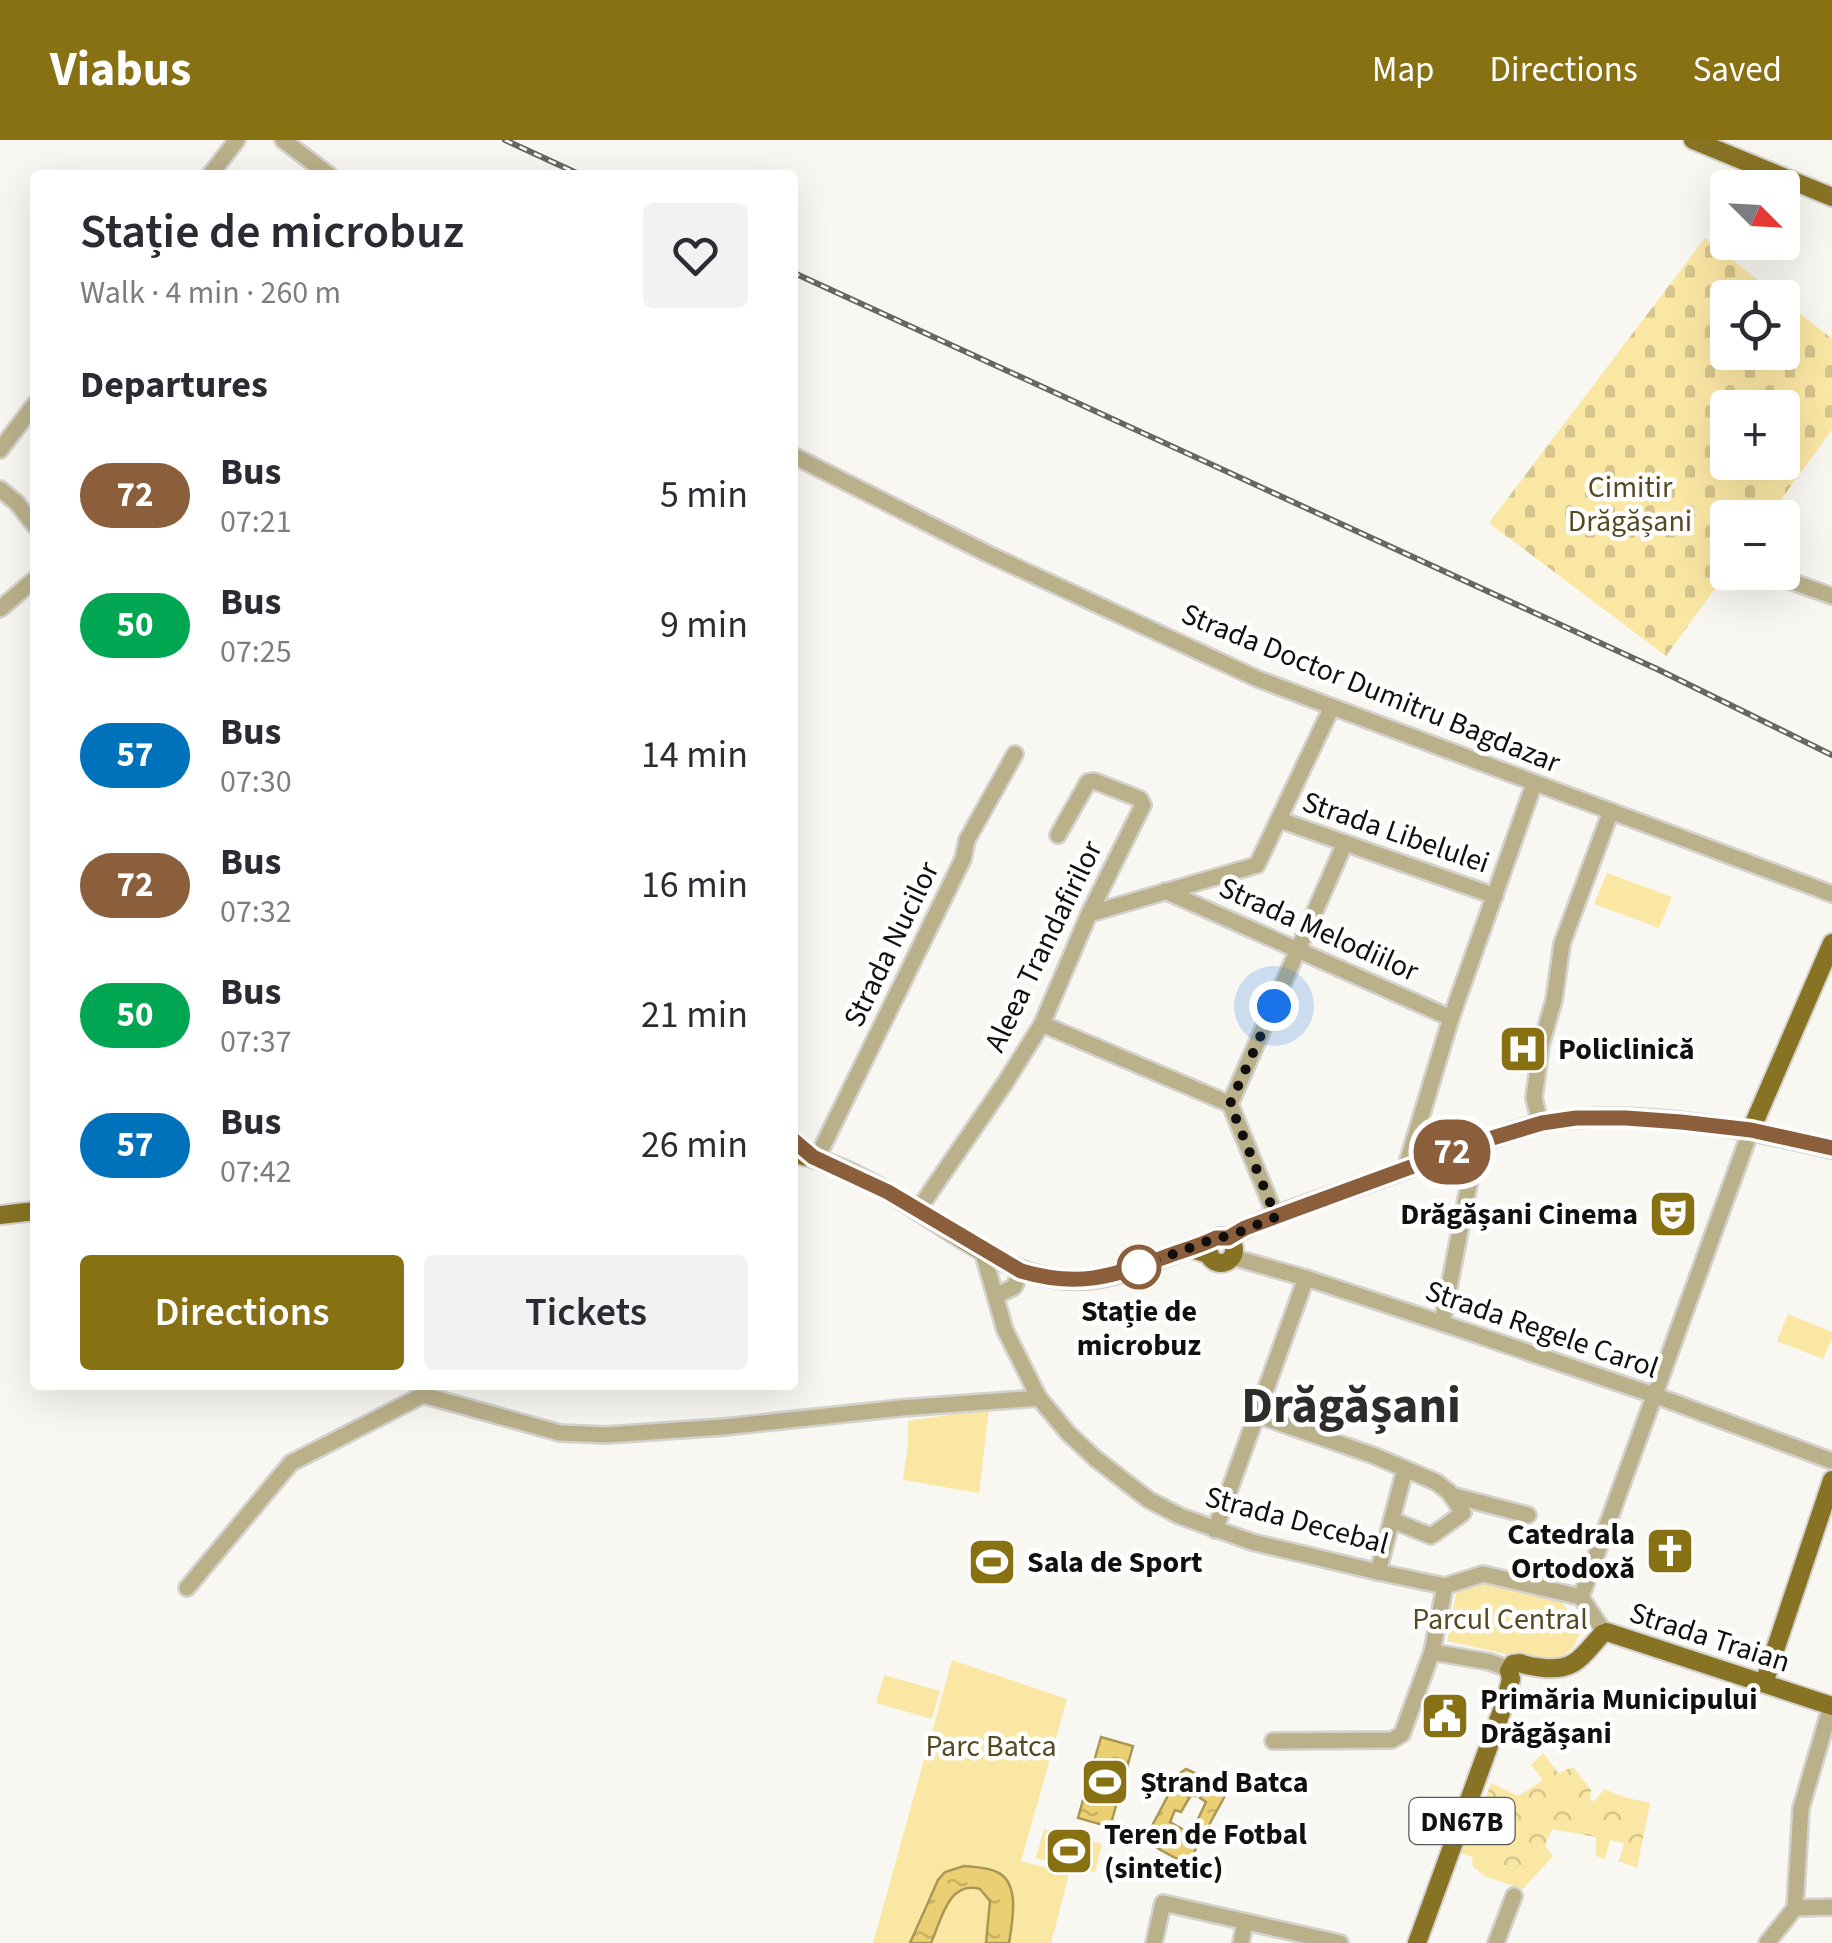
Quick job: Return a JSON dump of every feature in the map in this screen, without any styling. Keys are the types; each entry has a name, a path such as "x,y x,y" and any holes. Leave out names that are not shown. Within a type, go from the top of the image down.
{"main road":[{"path":"1694,140 1832,197"},
{"path":"1751,1130 1832,943"},
{"path":"798,1155 860,1177 1021,1271 1059,1280 1115,1276 1190,1248 1220,1248 1245,1228 1540,1123 1626,1118 1751,1130 1832,1148"},
{"path":"798,1144 815,1158"},
{"path":"0,1214 30,1211"},
{"path":"1764,1683 1832,1480"},
{"name":"Strada Traian","path":"1518,1675 1573,1665 1604,1632 1832,1706"},
{"name":"DN67B","path":"1417,1943 1518,1675"}],"street":[{"path":"283,140 322,170"},
{"path":"213,170 233,141"},
{"path":"0,450 30,411"},
{"name":"Strada Doctor Dumitru Bagdazar","path":"798,458 988,554 1258,679 1832,894"},
{"path":"0,489 30,520"},
{"path":"0,609 30,583"},
{"path":"1800,585 1832,596"},
{"path":"1090,914 1258,865 1332,707"},
{"name":"Strada Nucilor","path":"815,1158 963,858 968,840 1015,754"},
{"name":"Aleea Trandafirilor","path":"918,1210 1006,1084 1042,1024 1143,804 1140,799 1088,782 1058,836"},
{"path":"1405,1170 1450,1018 1534,784"},
{"path":"1540,1123 1534,1098 1562,944 1611,811"},
{"name":"Strada Libelulei","path":"1280,820 1495,896"},
{"path":"1230,1104 1345,843"},
{"name":"Strada Melodiilor","path":"1165,891 1450,1018"},
{"path":"1042,1024 1230,1104 1276,1217"},
{"path":"1581,1597 1751,1130"},
{"path":"1442,1323 1477,1143"},
{"name":"Strada Regele Carol","path":"1220,1248 1832,1461"},
{"name":"Strada Decebal","path":"982,1250 1011,1344 1039,1398 1068,1432 1136,1491 1180,1516 1252,1542 1444,1586"},
{"path":"995,1296 1014,1288 1021,1271"},
{"path":"1216,1530 1306,1278"},
{"path":"186,1588 291,1463 423,1395 560,1433 606,1434 1039,1398"},
{"path":"1257,1415 1436,1482 1451,1494 1463,1513 1431,1536 1392,1520"},
{"path":"1378,1572 1406,1469"},
{"path":"1451,1494 1528,1515"},
{"path":"1273,1741 1399,1738 1432,1652 1444,1586 1483,1574 1581,1597 1604,1632"},
{"path":"1432,1652 1490,1662 1518,1675"},
{"path":"1767,1943 1795,1908 1801,1808 1832,1706"},
{"path":"1496,1943 1514,1896"},
{"path":"1154,1943 1162,1903 1298,1939 1340,1943"},
{"path":"1795,1908 1832,1907"},
{"path":"1241,1943 1245,1922"}],"green space":[{"name":"Cimitir Drăgășani","path":"1705,238 1710,242 1710,260 1733,260 1758,280 1710,280 1710,370 1800,370 1800,314 1832,339 1832,430 1800,474 1800,390 1710,390 1710,480 1795,480 1781,500 1710,500 1710,590 1714,590 1666,656 1489,523"},
{"path":"1607,873 1672,897 1659,928 1594,904"},
{"path":"1788,1314 1832,1332 1823,1359 1777,1341"},
{"path":"989,1409 979,1493 903,1480 908,1421"},
{"name":"Parcul Central","path":"1483,1582 1562,1602 1582,1628 1573,1648 1555,1661 1447,1641 1457,1589"},
{"name":"Parc Batca","path":"952,1660 1067,1699 1021,1861 1069,1874 1051,1943 1009,1943 1013,1900 998,1872 969,1866 953,1870 936,1886 910,1943 873,1943"},
{"path":"884,1675 940,1691 932,1719 876,1703"},
{"path":"1543,1753 1558,1773 1573,1767 1591,1790 1590,1800 1595,1801 1604,1789 1650,1803 1637,1868 1619,1861 1624,1843 1610,1840 1605,1859 1596,1856 1596,1837 1552,1829 1545,1846 1553,1856 1523,1889 1487,1877 1473,1867 1472,1857 1457,1852 1463,1837 1479,1843 1494,1827 1502,1830 1486,1797 1491,1783 1518,1796 1543,1780 1531,1765"},
{"name":"Teren de Fotbal (sintetic)","path":"1044,1829 1102,1844 1095,1872 1036,1858"},
{"path":"969,1887 980,1889 990,1901 986,1943 931,1943 949,1902"}],"water":[{"name":"Ștrand Batca","path":"1101,1737 1133,1746 1110,1827 1078,1818"},
{"path":"1186,1769 1206,1778 1181,1812 1175,1810 1170,1822 1191,1834 1206,1802 1200,1798 1212,1780 1226,1794 1192,1856 1181,1861 1146,1842 1146,1837 1180,1773"},
{"path":"964,1866 993,1870 1005,1877 1013,1904 1009,1943 986,1943 990,1901 980,1889 969,1888 947,1904 931,1943 910,1943 938,1880 945,1872"}],"railway":[{"path":"505,140 570,170"},
{"path":"798,275 1657,669 1832,755"}],"bus line":[{"name":"72","path":"798,1144 813,1157 888,1192 1021,1271 1059,1280 1115,1276 1216,1238 1228,1238 1245,1228 1479,1142 1542,1123 1576,1118 1681,1122 1751,1130 1832,1148"}],"place":[{"name":"Policlinică","path":"1523,1049"},
{"name":"Drăgășani Cinema","path":"1673,1214"},
{"name":"Stație de microbuz","path":"1139,1267"},
{"name":"Catedrala Ortodoxă","path":"1670,1551"},
{"name":"Sala de Sport","path":"992,1562"},
{"name":"Primăria Municipului Drăgășani","path":"1445,1716"},
{"name":"Ștrand Batca","path":"1105,1782"},
{"name":"Teren de Fotbal (sintetic)","path":"1069,1851"}],"district":[{"name":"Drăgășani","path":"1351,1404"}],"route":[{"path":"1139,1267 1216,1238 1228,1238 1276,1217 1230,1104 1274,1006"}]}
